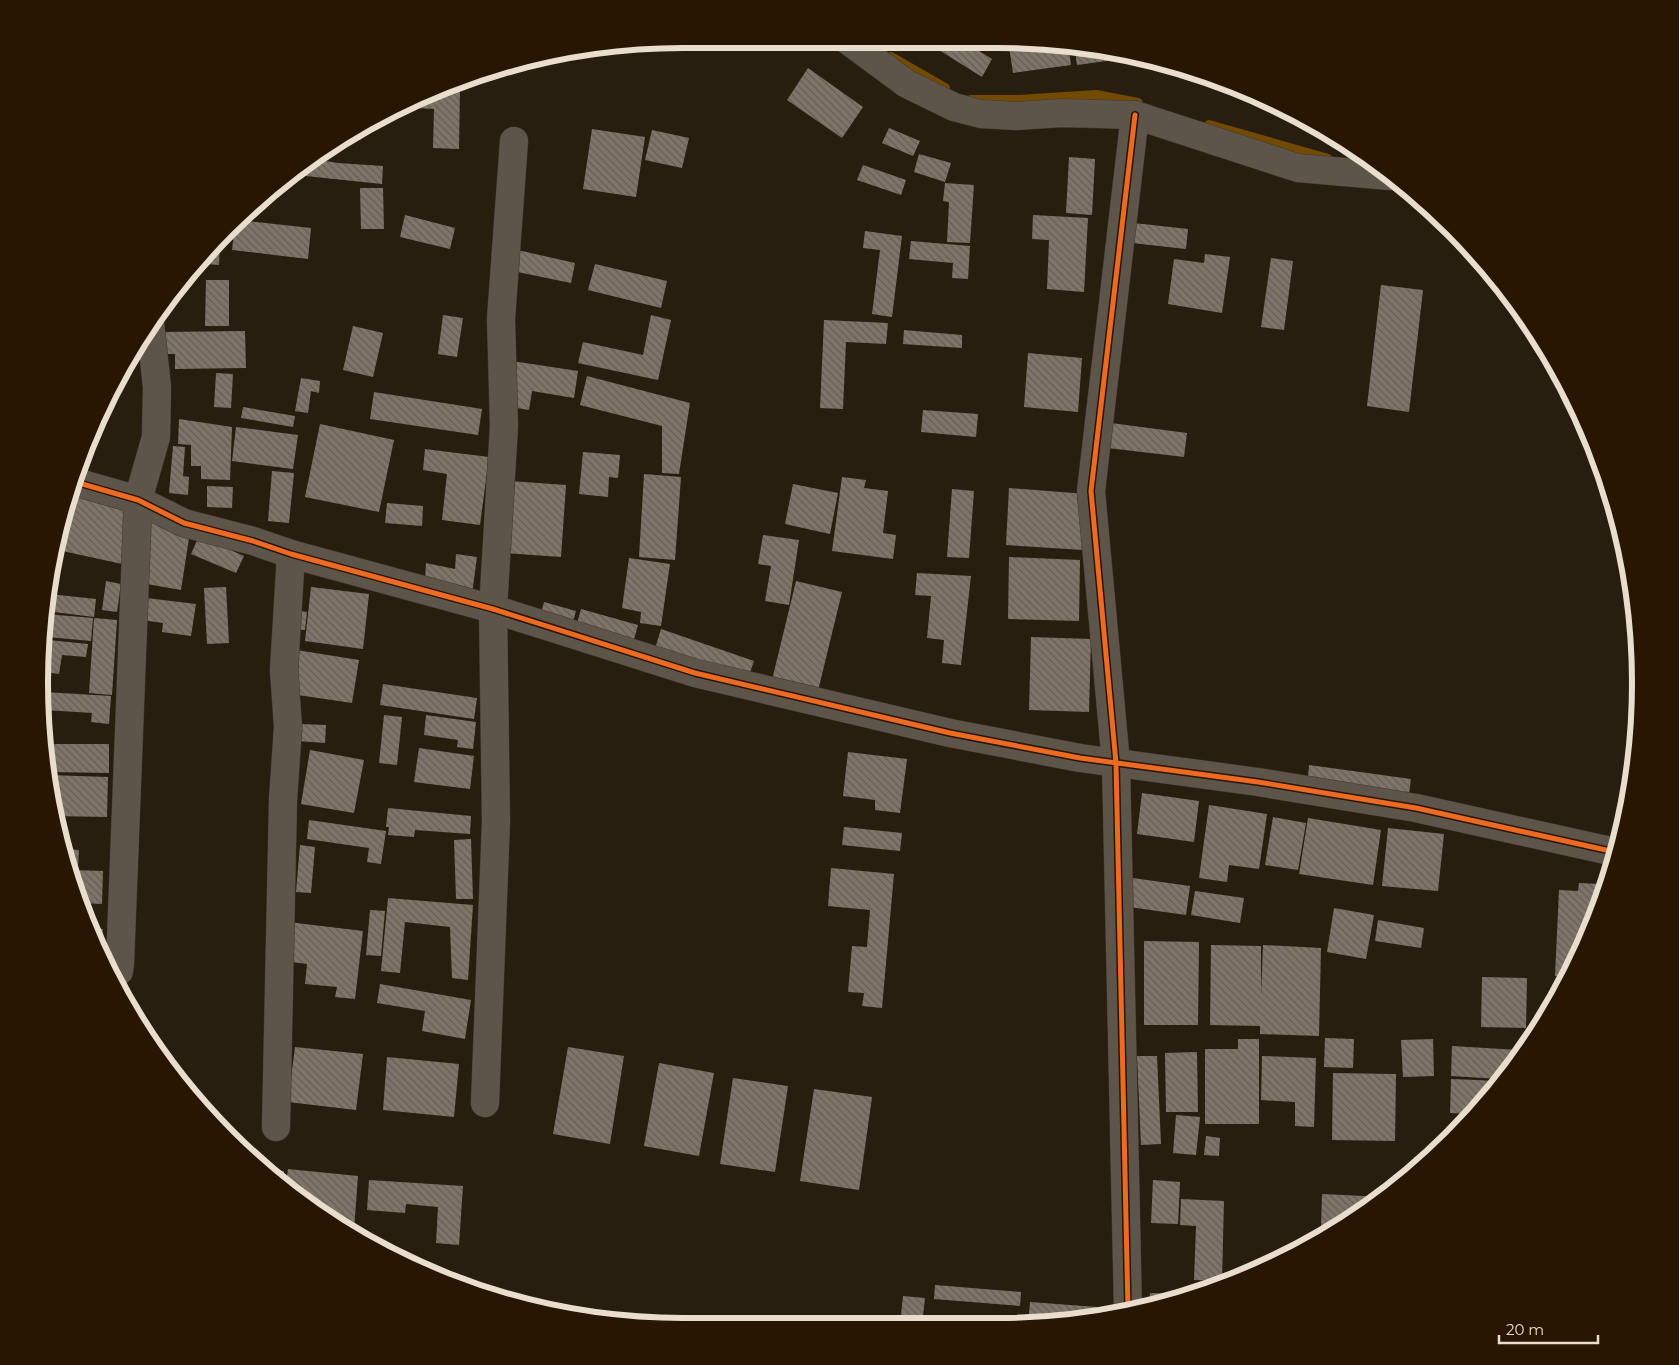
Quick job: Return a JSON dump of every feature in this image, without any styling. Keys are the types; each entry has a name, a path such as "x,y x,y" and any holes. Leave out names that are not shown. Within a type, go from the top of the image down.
{"street":[{"path":"858,48 907,84 954,107 981,114 1016,116 1062,113 1135,115 1298,168 1377,175"},
{"path":"1128,1303 1116,763 1091,491 1135,115"},
{"path":"485,1104 496,821 493,609 504,426 501,319 514,142"},
{"path":"117,971 120,964 138,500 156,437 157,387 151,336"},
{"path":"79,483 138,500 184,522 253,541 291,554 493,609 694,673 950,733 1080,758 1258,782 1416,808 1609,851"},
{"path":"276,1127 283,800 288,727 284,670 291,554"}],"building":[{"path":"936,48 974,48 992,59 982,77"},
{"path":"1009,48 1069,52 1071,65 1013,73"},
{"path":"1075,53 1117,60 1077,65"},
{"path":"808,68 863,107 842,138 787,100"},
{"path":"460,88 459,149 433,148 434,109 415,108"},
{"path":"889,128 920,141 913,156 882,143"},
{"path":"592,129 645,137 636,197 583,189"},
{"path":"652,130 689,138 682,168 645,160"},
{"path":"919,154 951,163 945,182 914,172"},
{"path":"1069,157 1095,159 1092,215 1066,213"},
{"path":"322,160 383,166 382,184 301,176"},
{"path":"863,165 906,180 901,195 857,180"},
{"path":"945,183 974,185 970,243 947,242 949,202 943,201"},
{"path":"360,188 383,188 384,229 361,229"},
{"path":"405,215 455,228 450,249 400,237"},
{"path":"1033,215 1088,218 1084,292 1047,289 1049,240 1032,239"},
{"path":"246,221 311,228 308,259 232,250 234,232"},
{"path":"1134,223 1188,229 1186,249 1132,243"},
{"path":"865,231 902,236 892,317 872,314 880,250 863,248"},
{"path":"911,241 970,246 968,279 952,278 953,263 909,259"},
{"path":"220,248 219,265 205,264"},
{"path":"513,249 575,263 571,283 508,270"},
{"path":"1205,254 1230,257 1222,313 1168,304 1174,259 1204,263"},
{"path":"1271,258 1293,261 1284,330 1261,327"},
{"path":"595,264 667,281 661,308 588,290"},
{"path":"206,280 229,280 229,326 205,326"},
{"path":"1381,285 1423,290 1409,412 1367,406"},
{"path":"443,315 463,318 457,357 438,354"},
{"path":"651,315 671,320 658,380 578,363 583,342 643,355"},
{"path":"824,320 888,323 886,344 846,342 843,409 820,408"},
{"path":"353,326 383,333 373,377 343,370"},
{"path":"904,330 962,335 962,348 903,344"},
{"path":"245,331 246,368 175,369 175,354 163,354 163,332"},
{"path":"1028,353 1082,358 1078,412 1024,407"},
{"path":"512,361 578,371 574,398 532,391 529,410 505,406"},
{"path":"216,373 233,374 231,408 214,407"},
{"path":"587,376 690,403 679,474 662,473 662,426 580,405"},
{"path":"301,378 320,381 319,393 311,391 308,413 295,411"},
{"path":"374,392 482,409 478,435 370,419"},
{"path":"243,407 295,416 293,427 241,418"},
{"path":"923,410 978,414 976,437 921,432"},
{"path":"179,419 232,427 230,480 201,479 201,466 191,466 191,445 178,444"},
{"path":"1111,423 1187,433 1184,457 1108,448"},
{"path":"320,424 394,440 379,512 305,497"},
{"path":"236,427 298,435 293,469 232,461"},
{"path":"173,446 185,447 183,476 189,477 188,495 169,493"},
{"path":"425,449 489,457 480,525 442,520 447,474 423,470"},
{"path":"583,452 620,455 618,478 609,477 608,497 579,494"},
{"path":"272,471 294,473 289,523 268,521"},
{"path":"644,474 681,477 675,560 639,557"},
{"path":"842,477 866,480 864,488 888,491 883,533 896,535 893,559 832,551"},
{"path":"510,481 566,485 561,557 506,553"},
{"path":"793,484 838,493 830,534 785,524"},
{"path":"207,486 233,487 232,508 207,507"},
{"path":"78,487 128,502 122,564 62,551"},
{"path":"1009,488 1086,494 1083,550 1006,545"},
{"path":"952,489 974,491 969,558 947,557"},
{"path":"387,503 423,506 422,526 385,523"},
{"path":"148,516 190,532 181,590 141,583"},
{"path":"763,535 799,540 789,605 765,601 771,566 758,564"},
{"path":"199,536 244,556 236,573 191,554"},
{"path":"456,554 477,557 472,594 425,581 426,563 455,569"},
{"path":"1009,557 1080,560 1079,621 1008,619"},
{"path":"629,558 670,564 661,626 640,623 641,612 622,608"},
{"path":"917,573 971,576 961,665 942,663 944,640 927,638 931,596 915,595"},
{"path":"106,581 121,584 117,612 102,610"},
{"path":"796,581 842,592 818,691 772,680"},
{"path":"226,587 229,643 207,644 204,588"},
{"path":"311,587 369,594 363,649 305,641"},
{"path":"54,595 96,599 94,617 52,612"},
{"path":"138,597 196,604 191,636 162,632 163,623 135,619"},
{"path":"544,602 576,611 572,625 540,617"},
{"path":"581,609 638,625 633,643 576,627"},
{"path":"295,610 307,612 305,630 293,629"},
{"path":"52,615 93,618 91,641 49,637"},
{"path":"94,618 117,620 112,695 89,693"},
{"path":"661,629 754,661 747,681 655,649"},
{"path":"1031,637 1091,639 1089,712 1029,710"},
{"path":"49,640 88,644 86,657 62,655 59,674 48,672"},
{"path":"290,649 359,660 352,703 291,694"},
{"path":"383,684 477,698 474,719 380,705"},
{"path":"48,692 111,696 109,724 91,722 92,713 49,710"},
{"path":"384,715 402,717 397,765 379,763"},
{"path":"426,715 476,722 473,749 457,747 458,740 424,735"},
{"path":"300,724 326,725 325,743 298,741"},
{"path":"51,744 109,744 109,773 54,772"},
{"path":"419,748 474,756 470,789 414,782"},
{"path":"310,750 364,760 354,813 301,804"},
{"path":"848,752 907,759 900,813 875,810 875,800 843,796"},
{"path":"1309,765 1411,779 1408,801 1307,788"},
{"path":"55,775 108,777 107,817 62,816"},
{"path":"1142,793 1199,801 1194,842 1137,834"},
{"path":"1209,805 1267,814 1259,869 1229,865 1227,882 1199,878"},
{"path":"388,808 471,816 470,834 415,830 414,837 388,835 389,827 386,827"},
{"path":"1273,817 1306,823 1298,870 1265,865"},
{"path":"1308,818 1381,830 1373,885 1299,874"},
{"path":"309,820 386,831 381,864 367,862 369,848 307,839"},
{"path":"844,827 902,833 900,851 842,845"},
{"path":"1388,828 1444,834 1438,891 1382,886"},
{"path":"471,839 473,899 456,899 454,840"},
{"path":"300,845 315,847 311,893 296,892"},
{"path":"70,849 79,850 78,867 75,867"},
{"path":"831,868 894,874 882,1008 862,1006 864,993 848,992 852,946 867,947 870,910 828,906"},
{"path":"76,870 103,871 102,904 87,903"},
{"path":"1133,878 1190,886 1186,915 1129,907"},
{"path":"1579,883 1599,884 1566,963 1559,976 1555,976 1559,890 1578,891"},
{"path":"1195,891 1244,898 1240,923 1191,915"},
{"path":"388,898 473,905 468,980 452,978 450,927 405,922 400,973 381,971"},
{"path":"1334,908 1374,915 1366,959 1327,952"},
{"path":"370,910 385,911 381,956 366,955"},
{"path":"1378,920 1424,928 1421,948 1375,941"},
{"path":"288,922 363,931 355,999 335,997 337,987 305,984 307,964 283,961"},
{"path":"97,928 103,929 102,940"},
{"path":"1144,941 1199,942 1198,1025 1144,1025"},
{"path":"1211,945 1261,946 1261,995 1263,945 1321,948 1319,1036 1260,1034 1260,1026 1210,1025"},
{"path":"1482,977 1527,978 1526,1028 1481,1027"},
{"path":"380,984 471,1000 465,1039 422,1031 425,1011 377,1003"},
{"path":"1325,1038 1354,1039 1353,1068 1324,1067"},
{"path":"1238,1039 1259,1039 1259,1124 1205,1124 1205,1049 1238,1049"},
{"path":"1433,1039 1434,1076 1403,1077 1401,1040"},
{"path":"1452,1046 1514,1050 1492,1079 1451,1076"},
{"path":"295,1047 363,1054 356,1110 288,1102"},
{"path":"568,1047 624,1056 610,1144 553,1134"},
{"path":"1197,1052 1198,1112 1166,1112 1165,1053"},
{"path":"1137,1056 1157,1056 1161,1144 1141,1145"},
{"path":"1262,1056 1316,1058 1314,1127 1295,1126 1295,1102 1261,1100"},
{"path":"387,1057 459,1064 454,1117 383,1110"},
{"path":"659,1063 714,1073 699,1156 644,1146"},
{"path":"1333,1073 1396,1074 1395,1141 1332,1140"},
{"path":"733,1078 788,1086 775,1172 720,1164"},
{"path":"1451,1079 1491,1081 1463,1114 1450,1113"},
{"path":"814,1089 872,1097 859,1190 800,1181"},
{"path":"1176,1115 1200,1117 1196,1155 1173,1153"},
{"path":"1206,1136 1220,1138 1219,1156 1204,1155"},
{"path":"288,1169 358,1176 354,1225 330,1210 287,1179"},
{"path":"277,1171 284,1171 284,1176"},
{"path":"369,1180 463,1186 459,1245 436,1243 438,1207 406,1204 405,1213 367,1210"},
{"path":"1153,1180 1180,1182 1178,1224 1151,1223"},
{"path":"1322,1194 1368,1196 1349,1210 1321,1227"},
{"path":"1181,1199 1224,1201 1222,1276 1210,1281 1194,1280 1196,1226 1180,1225"},
{"path":"935,1285 1021,1292 1020,1306 934,1299"},
{"path":"1150,1293 1169,1293 1161,1296 1150,1299"},
{"path":"903,1296 925,1298 923,1318 901,1318"},
{"path":"1030,1302 1097,1307 1097,1309 1079,1312 1029,1316"},
{"path":"928,1315 948,1318 928,1318"}],"waterway":[{"path":"891,57 945,88"},
{"path":"971,100 1019,100 1096,95 1138,103"},
{"path":"1209,125 1328,159"}],"cycle path":[{"path":"1128,1303 1116,763 1091,491 1135,115"},
{"path":"79,483 138,500 184,523 493,609 695,673 950,733 1080,758 1258,782 1416,808 1609,851"}]}
